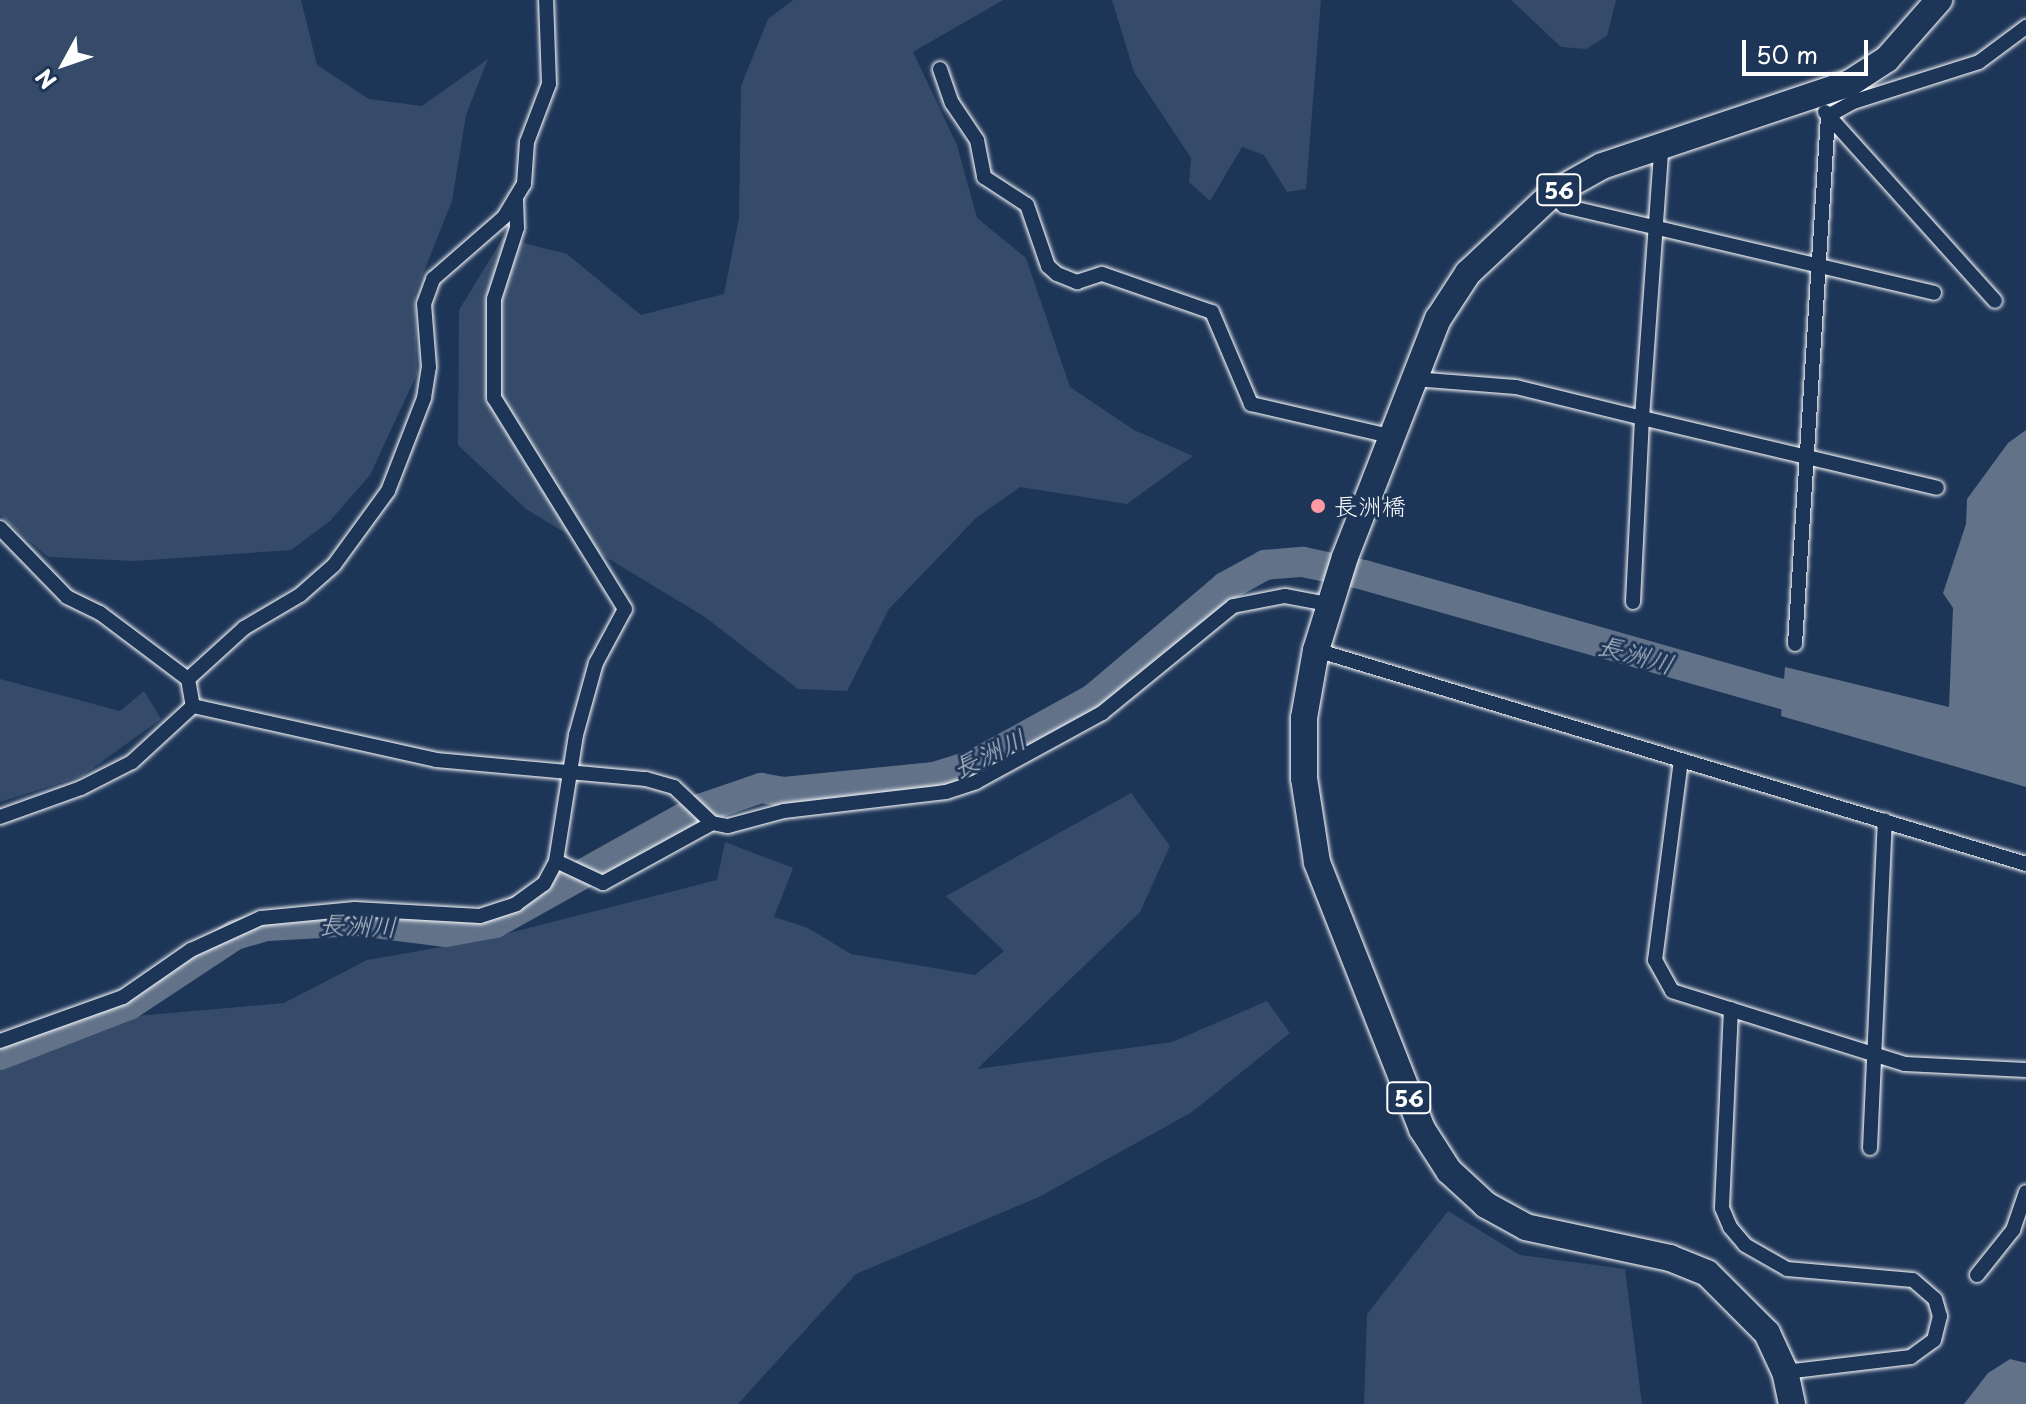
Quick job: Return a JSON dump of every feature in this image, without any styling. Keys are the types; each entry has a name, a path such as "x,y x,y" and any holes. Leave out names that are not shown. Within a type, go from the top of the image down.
{"highway":[{"name":"56","path":"1792,1404 1785,1372 1741,1300 1707,1273 1670,1258 1526,1227 1486,1205 1458,1179 1422,1129 1317,862 1304,748 1316,650 1330,598 1390,436 1438,319 1468,273 1552,194 1655,146 1822,105 1887,59 1939,0"}],"street":[{"path":"0,1041 123,997 229,928 261,918 355,909 480,916 516,904 544,884 556,861 596,663 625,609 494,398 494,299 517,228 516,199 549,84 546,0"},
{"path":"1822,105 1901,87 1979,62 2026,27"},
{"path":"1887,59 1901,87"},
{"path":"940,69 952,103 977,140 984,177 1034,214 1048,266 1057,274 1077,282 1102,274 1212,312 1251,404 1390,436"},
{"path":"1795,644 1819,265 1822,105"},
{"path":"1822,105 1995,301"},
{"path":"1633,602 1642,418 1661,155 1655,146"},
{"path":"1552,194 1564,206 1656,225 1934,293"},
{"path":"188,679 244,628 300,595 369,521 424,398 429,367 424,304 433,279 516,199"},
{"path":"1414,379 1516,387 1937,488"},
{"path":"0,528 67,597 100,613 188,679 193,706"},
{"path":"193,706 436,760 572,770 674,787 712,823 728,826 784,811 946,792 976,782 1102,713 1233,606 1285,596 1330,598"},
{"path":"1316,650 2026,864"},
{"path":"0,817 81,788 132,762 193,706"},
{"path":"1681,760 1655,960 1672,991 1905,1064 2026,1070"},
{"path":"1870,1148 1885,820"},
{"path":"556,861 603,883 712,823"},
{"path":"1731,1009 1722,1208 1730,1227 1745,1245 1787,1269 1913,1280 1926,1286 1940,1316 1934,1340 1911,1357 1785,1372"},
{"path":"1977,1275 2013,1230 2026,1192"}],"shaded area":[{"path":"0,0 301,0 317,65 369,99 422,106 488,59 466,115 452,201 415,294 417,374 370,475 330,521 291,550 134,561 48,557 0,515"},
{"path":"793,0 1003,0 913,52 957,145 977,218 1026,258 1070,387 1134,430 1193,456 1127,504 1020,487 976,518 889,609 847,691 798,689 705,617 526,509 458,445 459,310 503,238 567,254 641,315 724,294 739,218 741,86 768,19"},
{"path":"1112,0 1321,0 1306,189 1287,192 1264,155 1242,147 1210,201 1189,182 1191,158 1134,72"},
{"path":"1511,0 1616,0 1607,36 1586,49 1561,47"},
{"path":"2026,430 2026,787 1781,716 1785,667 1949,707 1953,608 1943,593 1966,524 1967,499 2008,443"},
{"path":"0,679 120,711 144,691 161,719 82,776 0,802"},
{"path":"1131,793 1170,846 1140,912 977,1069 1172,1042 1267,1001 1290,1033 1192,1112 1039,1197 856,1274 738,1404 0,1404 0,1068 136,1016 284,1003 367,960 482,940 717,880 725,842 793,868 774,917 808,928 851,954 975,975 1004,951 946,896"},
{"path":"1448,1211 1520,1255 1625,1269 1642,1404 1364,1404 1367,1314"},
{"path":"2010,1359 2026,1363 2026,1404 1964,1404 1988,1373"}],"waterway":[{"name":"長洲川","path":"0,1055 129,1005 235,935 267,926 359,921 446,932 495,923 697,810 761,788 784,792 934,777 973,765 1093,699 1225,587 1265,565 1303,562 1364,575 1821,705"}],"place":[{"name":"長洲橋","path":"1318,506"}]}
